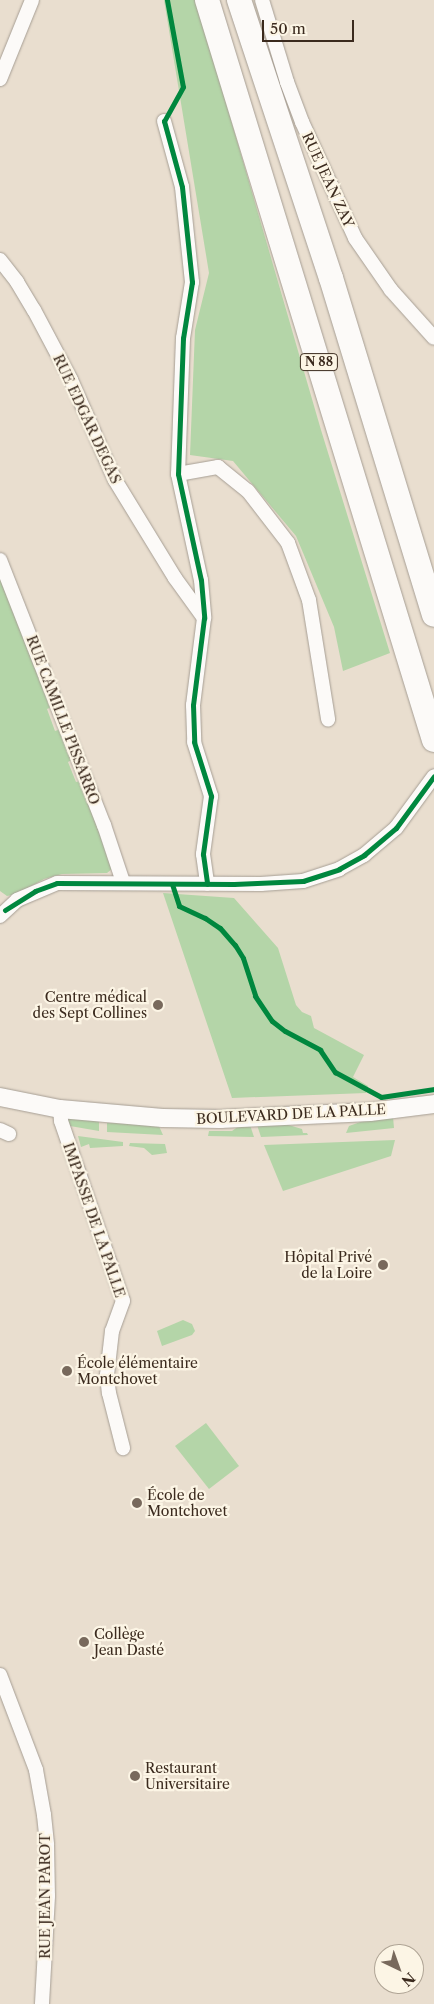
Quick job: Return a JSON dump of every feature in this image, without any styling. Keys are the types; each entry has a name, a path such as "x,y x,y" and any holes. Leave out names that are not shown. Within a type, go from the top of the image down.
{"highway":[{"name":"N 88","path":"207,0 301,301 431,733"},
{"name":"N 88","path":"240,0 331,278 434,615"}],"street":[{"path":"0,78 32,0"},
{"name":"RUE JEAN ZAY","path":"262,0 287,82 302,122 355,238 391,290 434,338"},
{"path":"164,121 182,187 192,282 183,338 178,474 199,566 204,618 193,706 194,742 211,796 203,854 207,884"},
{"name":"RUE EDGAR DEGAS","path":"0,260 17,282 34,310 71,380 115,480 175,578 204,618"},
{"path":"178,474 218,467 248,491 288,543 308,600 328,719"},
{"name":"RUE CAMILLE PISSARRO","path":"0,560 102,818 123,882"},
{"path":"175,578 191,573 199,566"},
{"path":"2,910 35,891 57,883 207,884 303,881 339,869 364,855 396,828 434,776"},
{"name":"BOULEVARD DE LA PALLE","path":"0,1097 60,1109 163,1118 230,1119 370,1112 434,1104"},
{"name":"IMPASSE DE LA PALLE","path":"60,1109 61,1121 124,1301 112,1332 107,1376 109,1394 123,1448"},
{"name":"RUE JEAN PAROT","path":"0,1675 36,1770 44,1815 47,1845 48,1896 42,2004"}],"green space":[{"path":"164,0 201,0 220,82 321,430 390,653 343,671 334,627 296,536 233,461 190,455 195,330 209,273"},
{"path":"0,572 52,707 47,709 55,731 61,729 73,759 68,762 76,782 82,781 113,868 107,873 62,874 44,879 17,894 7,896 0,891"},
{"path":"163,893 234,898 278,948 296,1005 302,1012 311,1016 314,1028 364,1055 353,1077 368,1086 366,1093 232,1098"},
{"path":"70,1117 99,1121 99,1131 70,1126 68,1121"},
{"path":"393,1117 394,1128 346,1133 349,1126 366,1120"},
{"path":"107,1123 158,1124 163,1135 107,1132"},
{"path":"285,1124 302,1129 303,1133 308,1135 261,1137 257,1125"},
{"path":"250,1125 254,1137 208,1136 209,1131 232,1131 239,1126"},
{"path":"78,1136 123,1142 123,1146 90,1148 89,1144 81,1147"},
{"path":"395,1140 391,1156 283,1191 264,1145"},
{"path":"130,1143 165,1144 167,1153 152,1155 144,1148 129,1146"},
{"path":"183,1320 192,1324 195,1331 192,1335 162,1346 157,1331"},
{"path":"206,1423 239,1466 209,1489 175,1446"}],"cycle path":[{"path":"167,0 183,87 164,121 182,187 192,282 183,338 178,474 201,580 204,618 193,705 194,742 211,796 203,854 207,884"},
{"path":"5,910 35,891 57,883 234,884 303,881 339,869 364,855 396,828 434,776"},
{"path":"172,884 179,906 205,918 220,928 235,945 243,958 255,996 272,1021 285,1031 320,1050 335,1072 381,1097 434,1089"}],"place":[{"name":"Centre médical des Sept Collines","path":"158,1005"},
{"name":"Hôpital Privé de la Loire","path":"383,1265"},
{"name":"École élémentaire Montchovet","path":"67,1371"},
{"name":"École de Montchovet","path":"137,1503"},
{"name":"Collège Jean Dasté","path":"84,1642"},
{"name":"Restaurant Universitaire","path":"135,1776"}]}
